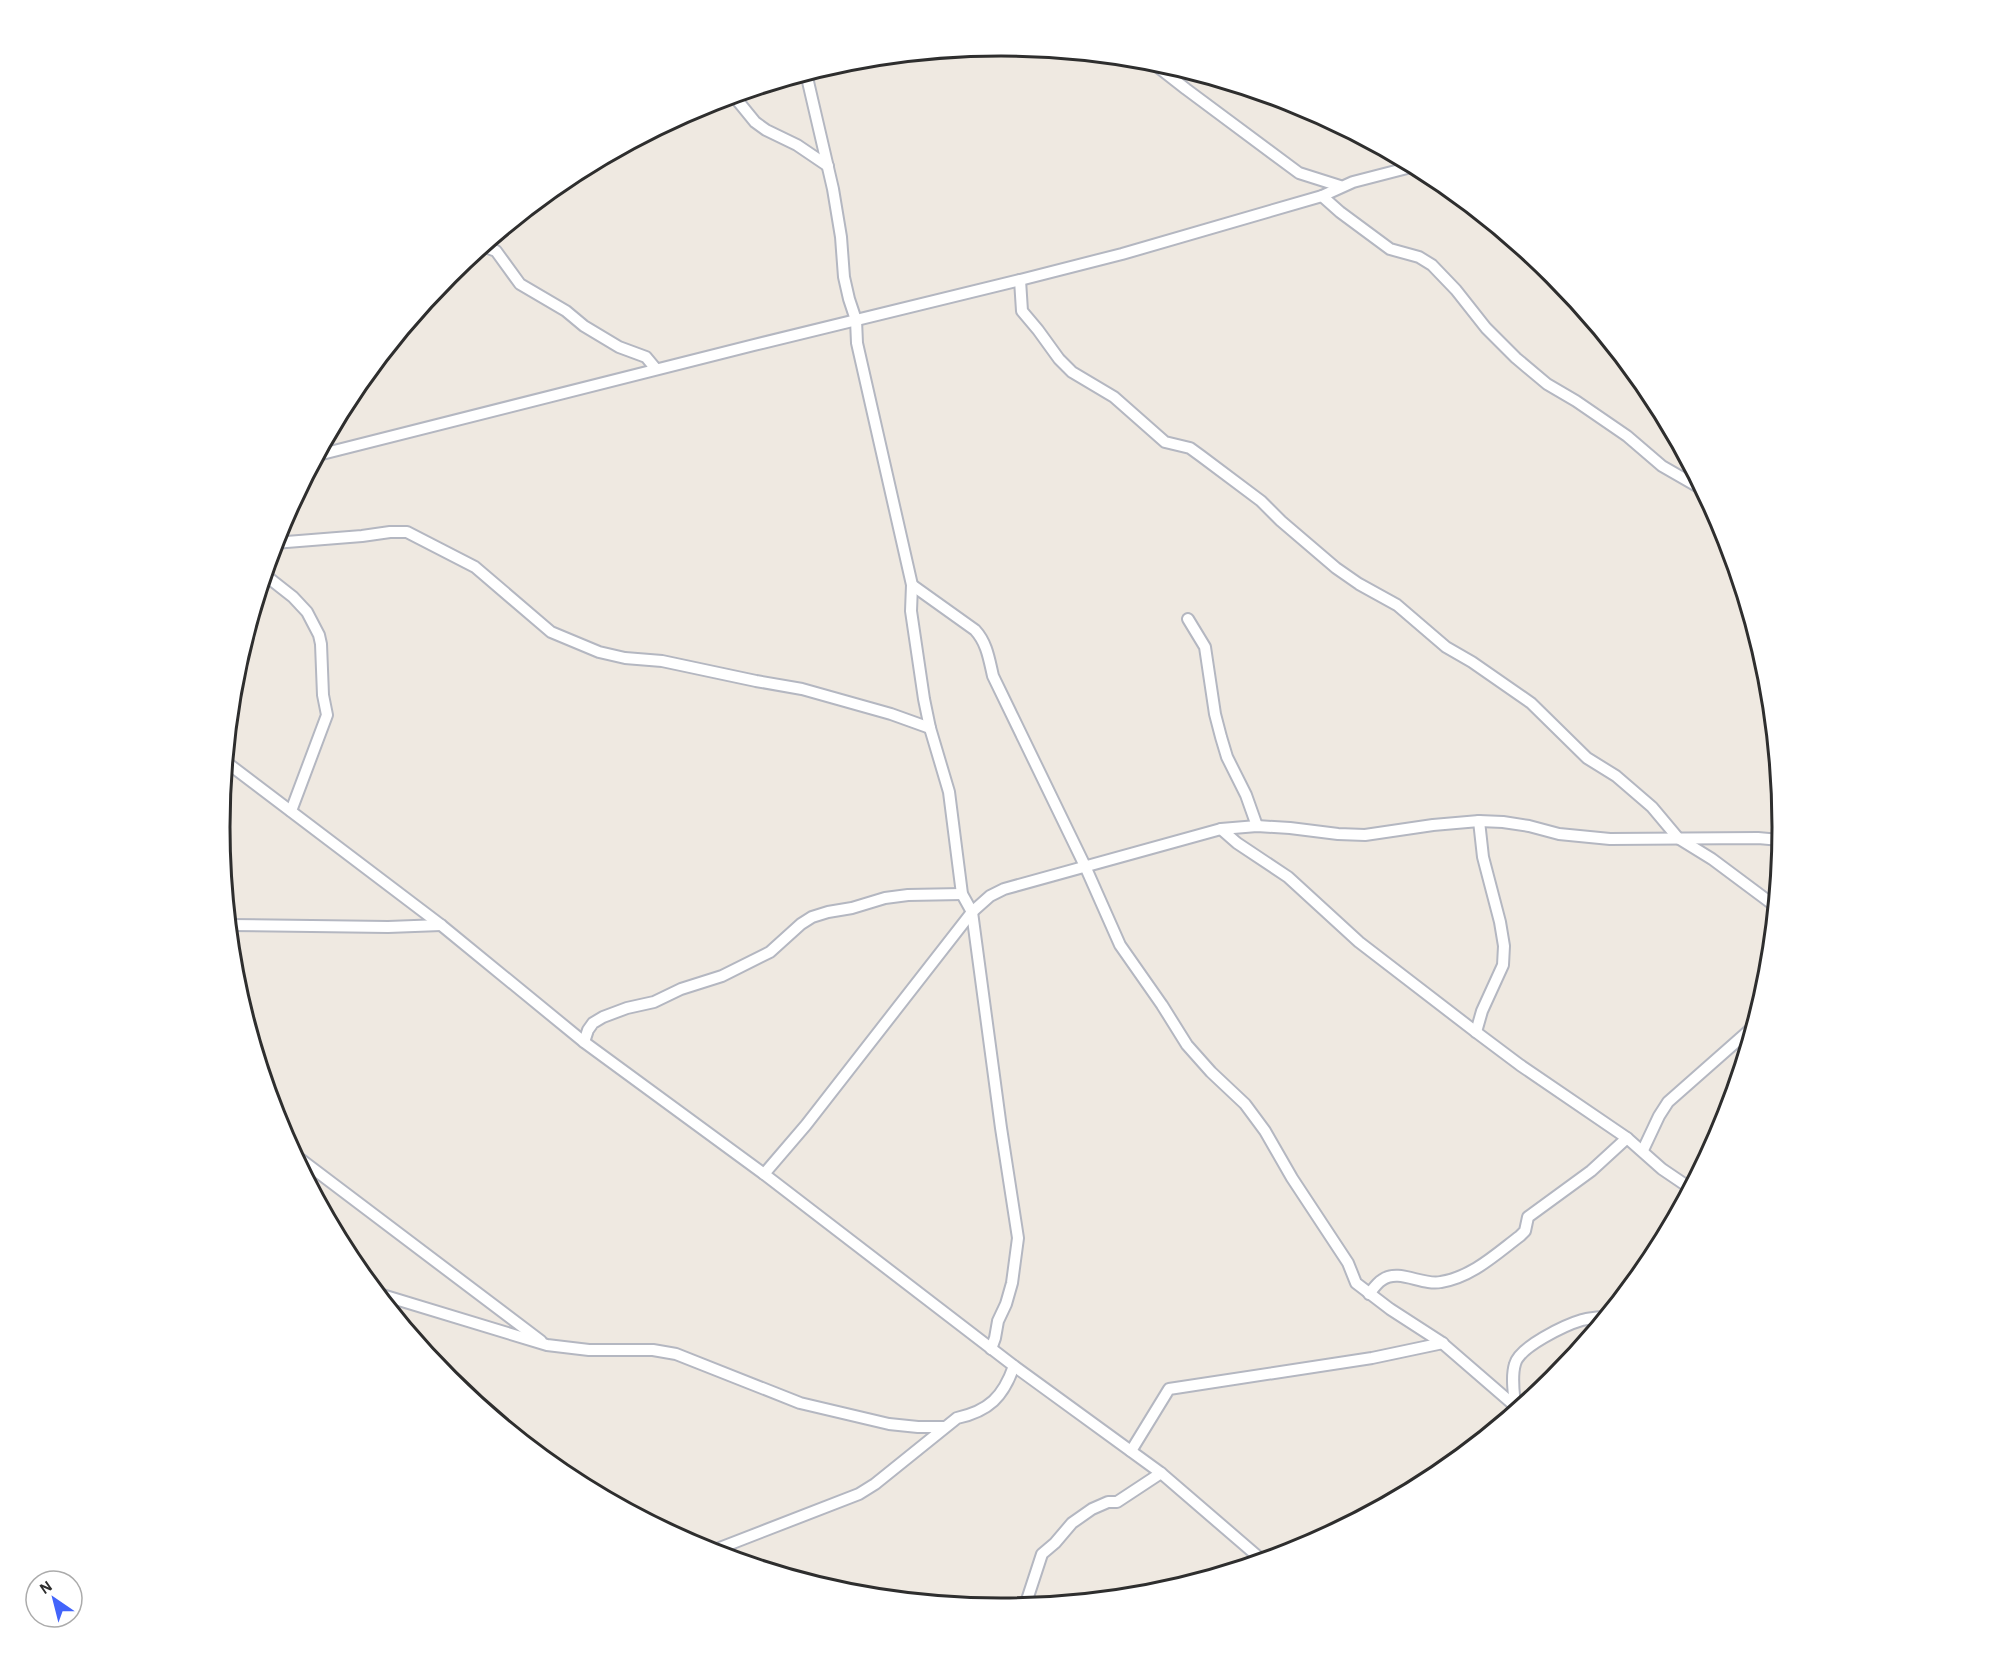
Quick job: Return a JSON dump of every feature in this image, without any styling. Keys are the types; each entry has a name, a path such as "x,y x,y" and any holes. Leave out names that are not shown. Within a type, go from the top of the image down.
{"street":[{"path":"1167,74 1299,173 1340,186"},
{"path":"808,80 828,166 841,237 844,276 856,320 859,354 912,585 911,611 924,699 949,792 962,894 972,912 1000,1128 1018,1238 1012,1283 998,1321 991,1349"},
{"path":"739,102 766,130 796,145 828,166"},
{"path":"327,453 1122,254 1322,196 1340,186 1403,169"},
{"path":"1322,196 1390,249 1419,257 1432,265 1456,290 1486,328 1516,358 1547,384 1627,436 1662,466 1691,482"},
{"path":"491,249 496,251 520,284 566,311 584,326 619,347 646,357 656,369"},
{"path":"1020,280 1022,311 1059,359 1072,372 1114,397 1165,442 1190,448 1261,501 1336,568 1397,606 1446,647 1472,662 1530,704 1587,758 1617,776 1652,807 1678,838 1712,859 1768,901"},
{"path":"285,542 406,532 475,567 551,632 599,652 625,658 662,661 802,689 891,714 930,728"},
{"path":"271,580 293,597 307,612 321,644 323,695 327,715 291,811"},
{"path":"912,585 975,630 981,637 993,676 1085,866 1120,945 1187,1045 1211,1072 1245,1104 1265,1131 1292,1178 1348,1263 1356,1282 1390,1310 1443,1343 1512,1403"},
{"path":"1188,619 1205,647 1215,714 1221,737 1227,757 1246,795 1257,826"},
{"path":"233,767 441,925 584,1042 764,1174 991,1349 1161,1473 1256,1554"},
{"path":"1476,1032 1482,1011 1503,965 1504,946 1483,857 1479,821"},
{"path":"764,1174 806,1125 972,912 990,896 1004,889 1221,829 1257,826 1365,835 1479,821 1503,822 1559,834 1610,839 1771,839"},
{"path":"1221,829 1237,843 1288,877 1359,942 1476,1032 1627,1138 1662,1169 1684,1184"},
{"path":"584,1042 593,1023 603,1017 627,1008 654,1002 681,989 722,976 771,952 796,928 812,917 852,909 885,898 908,895 962,894"},
{"path":"237,925 388,927 441,925"},
{"path":"1643,1150 1668,1102 1743,1036"},
{"path":"1369,1294 1383,1279 1400,1276 1424,1283 1440,1282 1467,1274 1525,1232 1528,1217 1591,1171 1627,1138"},
{"path":"309,1165 547,1345"},
{"path":"390,1297 547,1345 589,1350 653,1350 676,1354 800,1403 889,1424 945,1427"},
{"path":"1516,1400 1513,1382 1515,1363 1519,1356 1555,1332 1581,1321 1595,1318"},
{"path":"1131,1451 1169,1389 1372,1358 1443,1343"},
{"path":"725,1546 859,1494 875,1484 957,1418 972,1415 991,1404 1006,1387 1014,1366"},
{"path":"1028,1597 1042,1554 1072,1524 1092,1509 1117,1502 1161,1473"}]}
